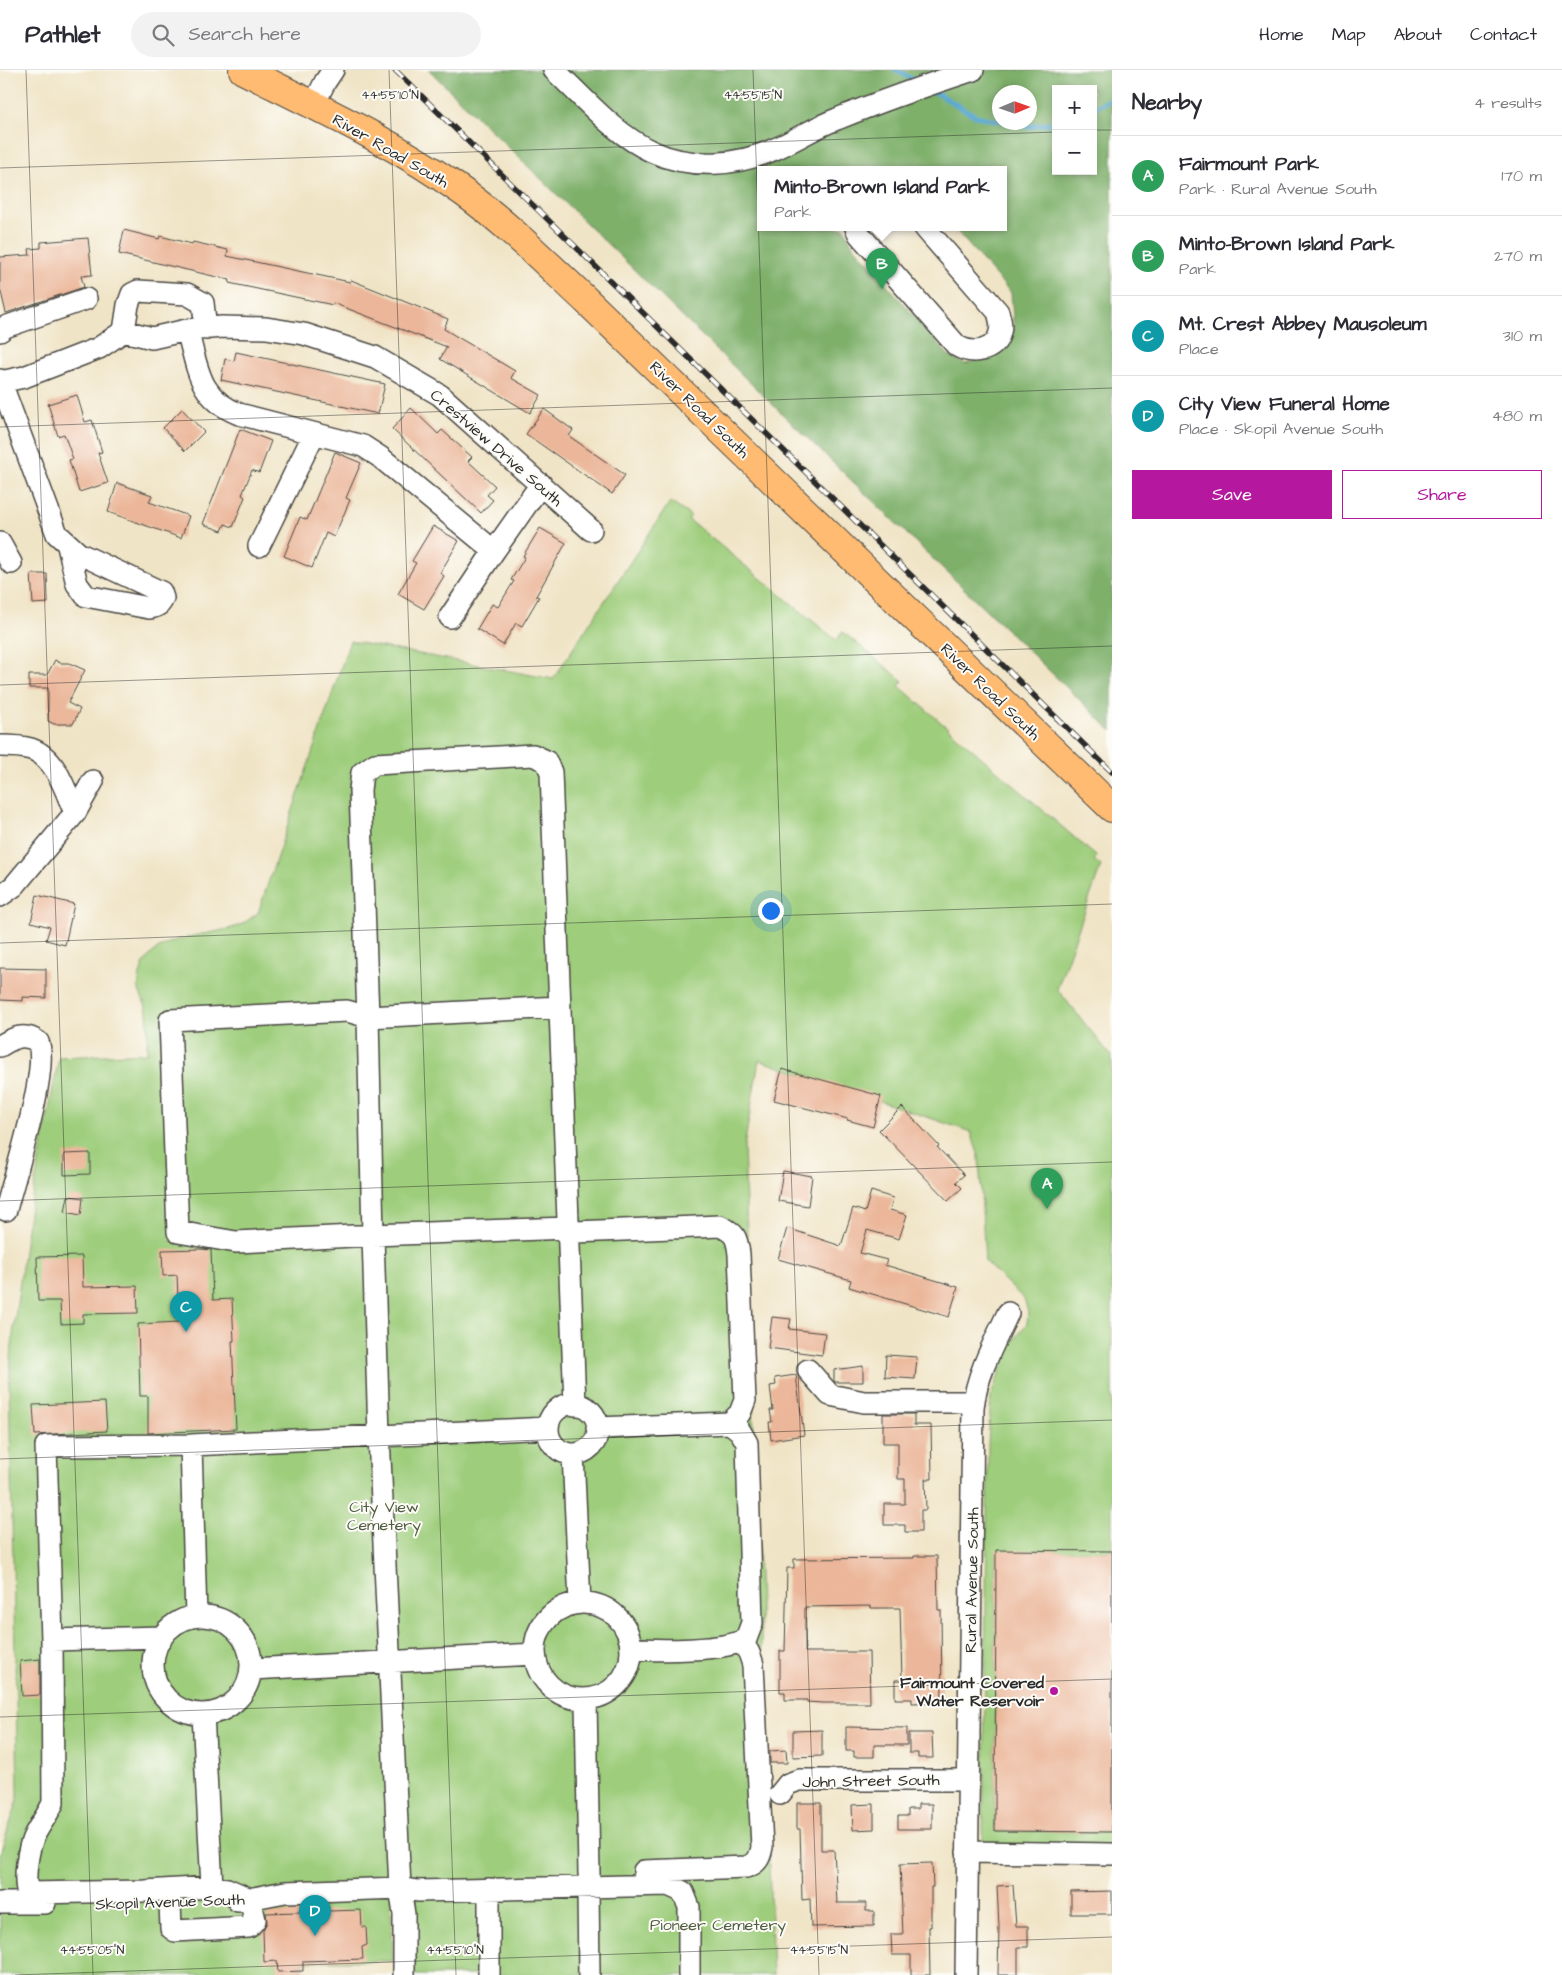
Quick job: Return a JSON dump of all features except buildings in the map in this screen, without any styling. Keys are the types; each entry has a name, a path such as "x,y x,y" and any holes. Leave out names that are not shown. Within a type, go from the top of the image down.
{"main road":[{"name":"River Road South","path":"243,70 380,140 463,192 517,237 596,310 1112,808"}],"street":[{"path":"312,106 324,82 333,70"},
{"path":"554,70 618,128 646,149 682,161 711,164 746,159 774,150 824,124 973,70"},
{"path":"858,231 957,346 970,351 985,350 992,345 1000,333 1001,323 998,312 929,231"},
{"path":"68,546 57,534 50,518 0,382 24,377 99,348 124,331 128,305 132,294 138,291 187,294 203,303 197,330 204,386 214,400 225,409 363,446 494,551"},
{"path":"0,331 5,327 86,299"},
{"name":"Crestview Drive South","path":"124,331 152,338 222,327 266,328 304,334 375,357 440,395 590,530"},
{"path":"259,546 314,434"},
{"path":"450,617 541,484"},
{"path":"0,543 11,563"},
{"path":"0,746 16,746 33,750 48,760 59,776 75,813"},
{"path":"404,1975 404,1914 400,1888 379,1436 360,790 362,773 375,764 533,755 546,761 551,772 574,1405"},
{"path":"0,896 14,886 75,813 93,781"},
{"path":"559,1007 368,1017 347,1011 170,1020 178,1232 236,1242 568,1228 575,1232 720,1226 732,1232 737,1241 739,1254 745,1400 740,1413 730,1424"},
{"path":"0,1046 16,1037 27,1036 38,1042 41,1055 31,1116 6,1210"},
{"name":"Rural Avenue South","path":"966,1975 974,1402 975,1390 1008,1313"},
{"path":"808,1370 830,1395 864,1402 974,1402"},
{"path":"574,1405 590,1411 595,1418 597,1428 594,1442 588,1449 581,1453 573,1454 558,1449 549,1436 548,1428 550,1421 560,1409 574,1405"},
{"path":"597,1428 730,1424 740,1431 748,1443 752,1623 746,1639 730,1646 648,1650 631,1648"},
{"path":"170,1903 171,1928 181,1932 249,1927 255,1920 250,1899 227,1889 212,1887 146,1891 28,1893 26,1888 28,1862 34,1835 46,1818 53,1803 52,1640 46,1446 191,1445 548,1428"},
{"path":"191,1445 196,1616"},
{"path":"573,1454 580,1603"},
{"path":"580,1603 595,1604 615,1615 628,1634 631,1648 630,1663 624,1677 614,1689 600,1696 586,1699 571,1698 557,1692 546,1682 538,1669 535,1654 537,1639 542,1625 552,1614 565,1606 580,1603"},
{"path":"196,1616 210,1616 224,1621 236,1629 245,1641 250,1655 251,1669 248,1683 241,1696 230,1706 217,1712 203,1714 188,1712 174,1706 159,1688 152,1667 154,1651 161,1637 170,1627 182,1619 196,1616"},
{"path":"52,1640 161,1637"},
{"path":"400,1888 418,1891 489,1889 752,1866 759,1860 762,1847 753,1665 750,1653 740,1643"},
{"path":"251,1669 535,1654"},
{"path":"586,1699 589,1975"},
{"path":"203,1714 212,1887"},
{"name":"John Street South","path":"780,1794 788,1784 799,1780 968,1780"},
{"path":"967,1852 1112,1854"},
{"path":"400,1888 414,1882 588,1880 668,1884 683,1892 689,1907 689,1975"},
{"name":"Skopil Avenue South","path":"0,1903 230,1902 285,1892 400,1888"},
{"path":"489,1889 489,1975"}],"green space":[{"path":"429,70 1112,70 1112,731 774,406","holes":["757,166 1007,166 1007,231 957,231 1011,293 1014,330 995,355 965,364 948,355 852,244 846,231 757,231"]},
{"name":"City View Cemetery","path":"670,502 691,516 688,519 836,640 843,632 903,681 899,686 1097,857 1094,860 1101,866 1057,989 1112,1057 1112,1551 996,1551 995,1831 1112,1832 1112,1847 983,1846 988,1445 991,1395 1010,1346 1027,1323 1028,1312 1024,1299 985,1262 979,1157 971,1132 759,1060 744,1147 773,1975 414,1975 414,1898 391,1899 393,1961 303,1961 303,1971 288,1975 0,1975 0,1853 17,1803 18,1790 9,1383 13,1334 29,1213 59,1057 147,1053 147,1012 140,991 139,981 143,965 152,953 164,945 178,940 238,926 258,913 350,641 553,679"}],"waterway":[{"path":"896,70 917,82"},
{"path":"931,90 976,116 992,119"},
{"path":"1097,106 1112,99"},
{"path":"1037,125 1052,123"}],"railway":[{"path":"395,70 1112,772"}],"place":[{"name":"Minto-Brown Island Park","path":"882,289"},
{"name":"Fairmount Park","path":"1047,1209"},
{"name":"Mt. Crest Abbey Mausoleum","path":"186,1332"},
{"name":"Fairmount Covered Water Reservoir","path":"1054,1691"},
{"name":"City View Funeral Home","path":"315,1936"}],"park label":[{"name":"Pioneer Cemetery","path":"718,1924"}]}
